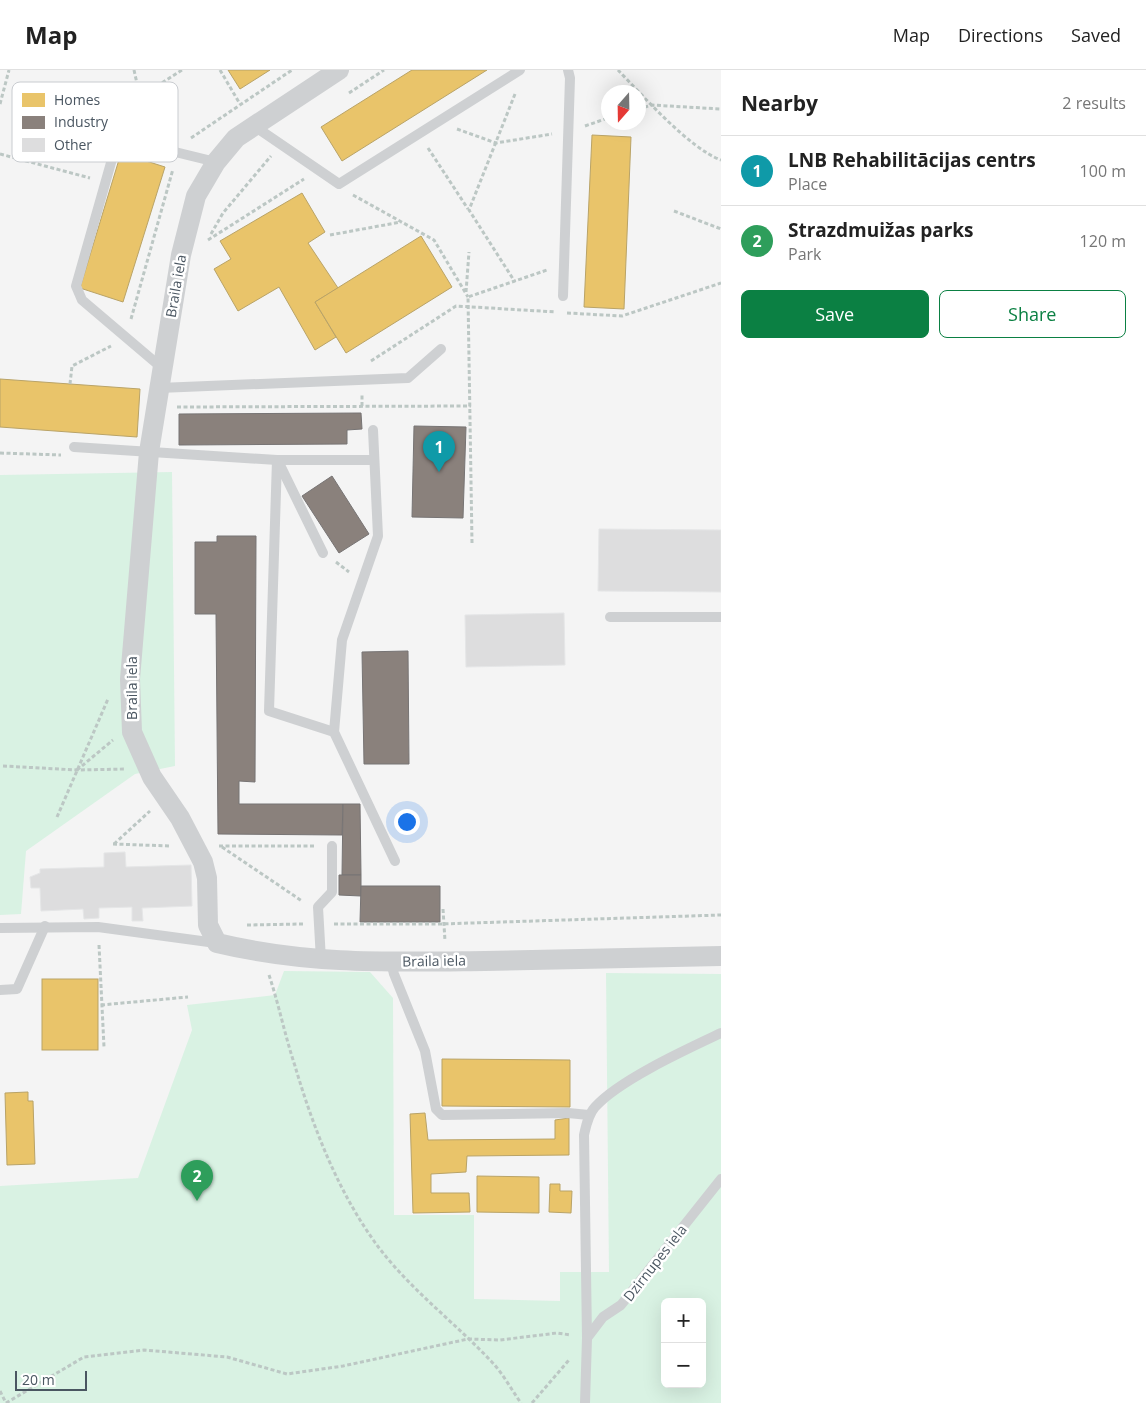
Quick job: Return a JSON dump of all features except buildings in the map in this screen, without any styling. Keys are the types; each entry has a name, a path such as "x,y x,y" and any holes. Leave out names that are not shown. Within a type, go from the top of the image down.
{"street":[{"name":"Braila iela","path":"339,70 236,138 216,162 196,196 181,255 148,452 130,679 132,732 152,777 196,845 207,878 208,925 217,943 262,954 321,960 391,962 721,956"}],"lane":[{"path":"254,126 340,184 520,70"},
{"path":"563,296 570,78 568,70"},
{"path":"178,153 216,162"},
{"path":"111,162 76,286 82,300 162,368"},
{"path":"158,397 408,378 441,349"},
{"path":"373,430 378,536 342,640 334,732 395,861"},
{"path":"74,447 277,460 374,460"},
{"path":"277,460 323,553"},
{"path":"277,460 269,711 334,732"},
{"path":"610,617 721,617"},
{"path":"321,960 318,907 332,892 332,846"},
{"path":"0,928 45,926 98,927 217,943"},
{"path":"0,990 17,988 45,926"},
{"path":"391,962 425,1052 436,1109 442,1115 568,1113 589,1115"},
{"path":"585,1403 587,1338 584,1135 589,1115 611,1093 653,1067 721,1033"},
{"name":"Dzirnupes iela","path":"587,1338 602,1317 621,1305 721,1179"}],"path":[{"path":"0,104 9,70"},
{"path":"163,82 182,70"},
{"path":"220,70 254,126"},
{"path":"618,70 652,105 708,155 721,160"},
{"path":"469,210 517,88"},
{"path":"646,107 652,105 721,109"},
{"path":"438,122 496,143 568,131 601,120"},
{"path":"419,134 515,282"},
{"path":"30,162 105,182"},
{"path":"206,248 208,239 320,170"},
{"path":"340,184 350,194 434,240 468,297 472,543"},
{"path":"674,211 721,229"},
{"path":"330,235 401,222"},
{"path":"466,293 469,252"},
{"path":"468,297 515,282 564,263"},
{"path":"362,406 363,366 456,306 622,316 721,283"},
{"path":"158,397 362,406 471,406"},
{"path":"0,453 61,455 74,447"},
{"path":"323,553 362,581"},
{"path":"57,817 111,693"},
{"path":"77,770 117,736"},
{"path":"3,766 77,770 127,769"},
{"path":"152,810 113,844 332,846"},
{"path":"219,846 310,906 318,907"},
{"path":"443,909 446,961"},
{"path":"245,925 444,924 721,915"},
{"path":"98,927 104,1047"},
{"path":"262,954 313,1120 342,1188 375,1243 416,1290 491,1361 521,1403"},
{"path":"101,1005 188,998"},
{"path":"0,1391 6,1403 17,1399 84,1357 144,1350 227,1357 287,1374 343,1366 468,1340 500,1340 558,1333 587,1338"},
{"path":"532,1403 587,1338"}],"green space":[{"path":"172,472 175,766 135,774 26,851 21,914 0,915 0,475"},
{"path":"284,971 370,972 393,998 394,1215 474,1215 474,1299 560,1301 560,1272 609,1272 606,973 721,974 721,1403 0,1403 0,1186 138,1178 192,1030 187,1005 275,995"}],"place":[{"name":"LNB Rehabilitācijas centrs","path":"439,472"},
{"name":"Strazdmuižas parks","path":"197,1201"}]}
